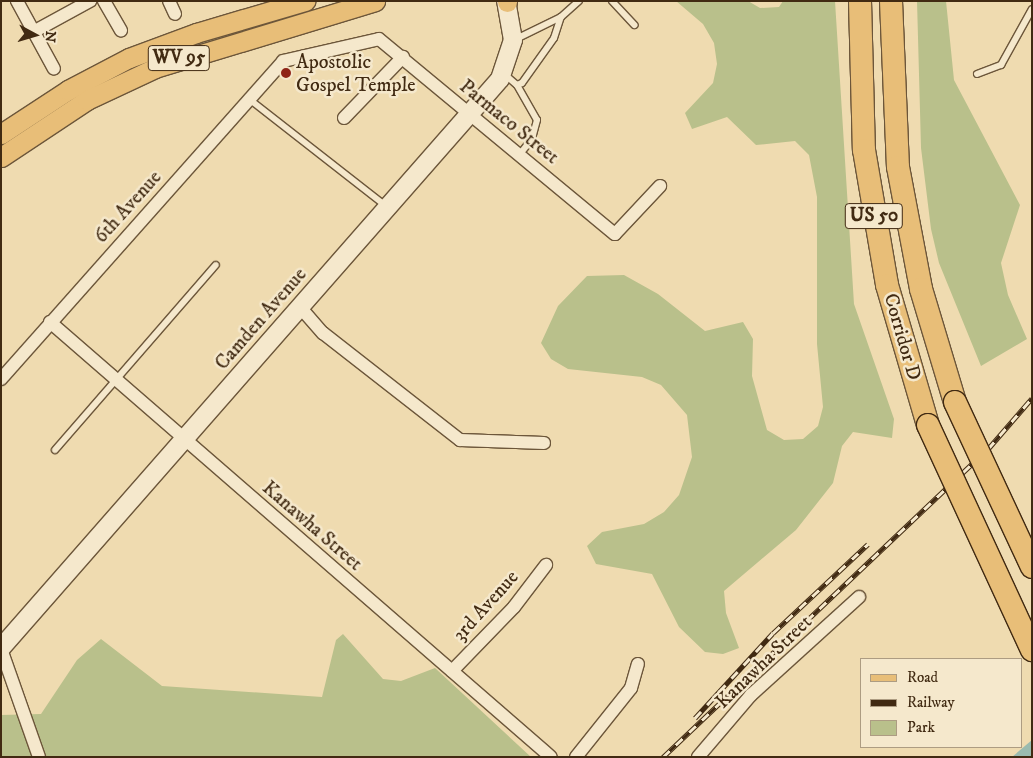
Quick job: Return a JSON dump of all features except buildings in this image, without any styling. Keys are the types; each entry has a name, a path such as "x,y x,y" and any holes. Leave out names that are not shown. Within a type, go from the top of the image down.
{"highway":[{"name":"Corridor D","path":"860,1 867,170 887,285 928,425 1032,650"},
{"name":"Corridor D","path":"891,1 898,167 921,289 955,402 1032,567"}],"main road":[{"name":"WV 95","path":"1,134 68,90 138,55 306,1"},
{"name":"WV 95","path":"1,157 87,100 155,68 375,1"}],"street":[{"path":"17,1 54,69"},
{"path":"34,32 90,1"},
{"path":"104,1 121,32"},
{"path":"169,1 176,14"},
{"name":"Camden Avenue","path":"1,648 388,208 503,73 513,40 507,2"},
{"name":"Parmaco Street","path":"283,61 379,39 615,234 660,186"},
{"path":"344,118 403,57"},
{"name":"6th Avenue","path":"1,378 283,61"},
{"path":"300,307 323,333 460,440 544,443"},
{"name":"Kanawha Street","path":"50,322 183,440 551,757"},
{"name":"3rd Avenue","path":"452,671 514,607 546,565"},
{"name":"Kanawha Street","path":"698,757 751,695 859,597"},
{"path":"1,648 39,757"},
{"path":"576,757 631,688 638,664"}],"lane":[{"path":"513,40 561,17 579,1"},
{"path":"612,1 634,25"},
{"path":"977,74 1001,65 1032,9"},
{"path":"517,85 554,38 561,17"},
{"path":"503,73 517,85 537,120 532,139 519,155"},
{"path":"249,99 388,208"},
{"path":"55,450 117,382 216,264"}],"green space":[{"path":"676,1 748,1 760,8 779,7 783,1 835,1 854,304 894,419 892,438 853,432 842,446 833,483 796,530 724,591 726,613 739,648 723,654 705,652 679,627 652,574 596,564 587,546 602,532 644,524 664,512 679,495 692,457 687,415 661,385 642,377 568,369 551,359 541,343 558,306 587,276 624,275 658,294 705,331 743,322 753,339 752,376 767,430 784,440 803,439 818,426 823,407 817,344 817,197 809,155 795,141 756,145 727,117 692,129 685,113 713,83 717,64 714,43 703,24"},
{"path":"917,1 946,1 954,80 1020,205 1001,263 1008,295 1027,339 981,366 939,263 931,229 921,148"},
{"path":"343,634 383,679 401,681 435,668 531,757 1,757 1,715 41,714 77,660 101,639 162,686 322,697 336,640"}],"water":[{"path":"1032,740 1032,757 1012,757 1023,748"}],"railway":[{"path":"663,757 988,449 1032,398"},
{"path":"695,718 773,633 868,544"}],"place":[{"name":"Apostolic Gospel Temple","path":"286,73"}]}
